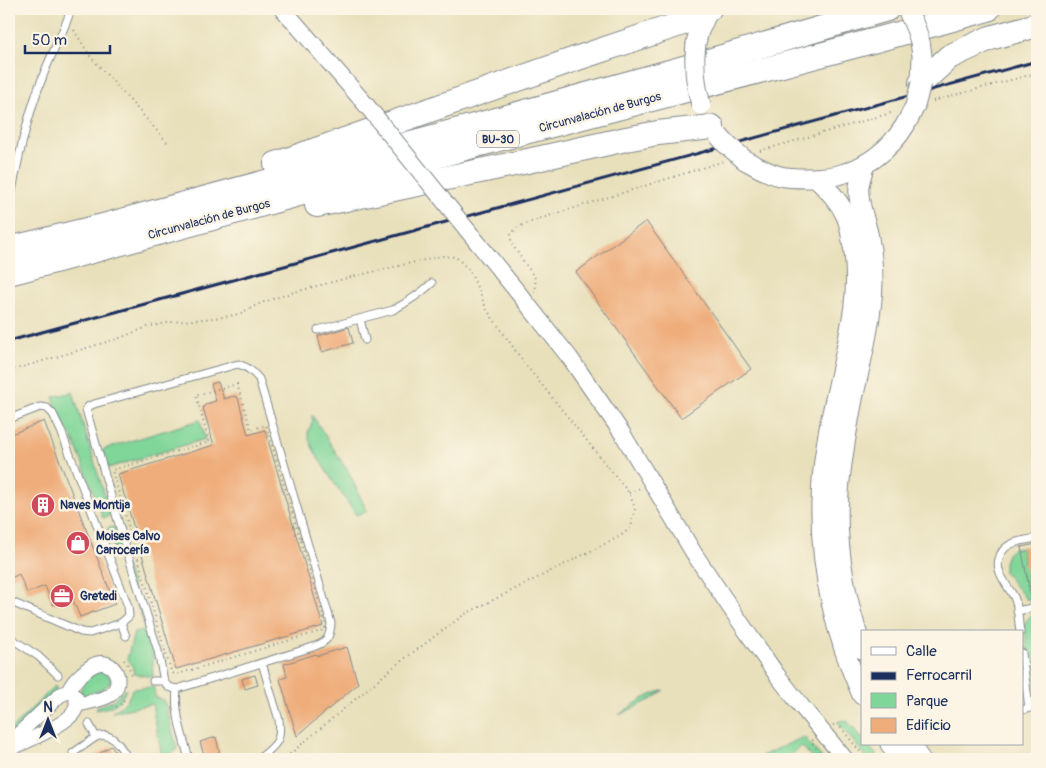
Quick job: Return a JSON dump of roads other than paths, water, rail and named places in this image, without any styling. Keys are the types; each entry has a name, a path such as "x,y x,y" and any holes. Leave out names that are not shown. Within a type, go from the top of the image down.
{"highway":[{"path":"99,226 683,23 709,9"},
{"name":"Circunvalación de Burgos","path":"9,249 648,78 887,9"},
{"name":"Circunvalación de Burgos","path":"9,273 524,132 909,32 988,9"},
{"path":"921,83 949,57 990,38 1037,24"},
{"path":"92,251 166,241 319,204 626,139 658,133 716,132"}],"main road":[{"path":"709,9 699,31 694,62 695,81 701,105 716,132 726,144 745,160 760,169 780,176 800,178 844,174 865,164 881,153 906,124 915,106 921,83 922,55 916,28 907,9"},
{"path":"861,646 850,611 843,575 838,513 844,449 872,299 872,258 860,201 859,186 865,164"},
{"path":"816,178 835,197 846,217 855,260 856,289 854,310 826,446 822,474 821,505 822,539 826,572 836,624 861,693"},
{"path":"891,746 900,759"},
{"path":"911,746 920,759"}],"street":[{"path":"283,9 367,106 570,358 622,433 695,556 738,619 792,694 845,759"},
{"path":"9,744 60,695 68,691 80,675 92,665 100,663 113,667 117,672 118,682 114,690 109,695 100,699 77,705"},
{"path":"9,749 64,722 74,713 77,705 76,696 68,691"}],"lane":[{"path":"9,207 29,117 43,76 71,9"},
{"path":"318,330 393,310 419,294 432,283"},
{"path":"360,319 365,340"},
{"path":"238,364 244,365 252,370 259,379 331,623 328,637 323,643 177,689 168,687 164,681 158,651 124,542 86,409 94,404 238,364"},
{"path":"9,419 40,407 47,408 54,414 128,606 129,616 122,623 90,633 81,632 9,601"},
{"path":"1020,630 1015,599 998,569 998,562 1005,548 1012,543 1037,538"},
{"path":"1017,611 1037,607"},
{"path":"122,623 126,636"},
{"path":"9,637 38,656 58,675"},
{"path":"259,759 276,744 280,737 279,720 262,663"},
{"path":"153,681 164,681"},
{"path":"1024,681 1026,709 1037,706"},
{"path":"177,689 176,709 189,759"},
{"path":"89,724 96,737"},
{"path":"73,752 102,735 118,742 128,759"}],"railway":[{"path":"9,341 1037,61"}],"place":[{"name":"Naves Montija","path":"43,505"},
{"name":"Moises Calvo Carrocería","path":"78,543"},
{"name":"Gretedi","path":"62,596"}]}
